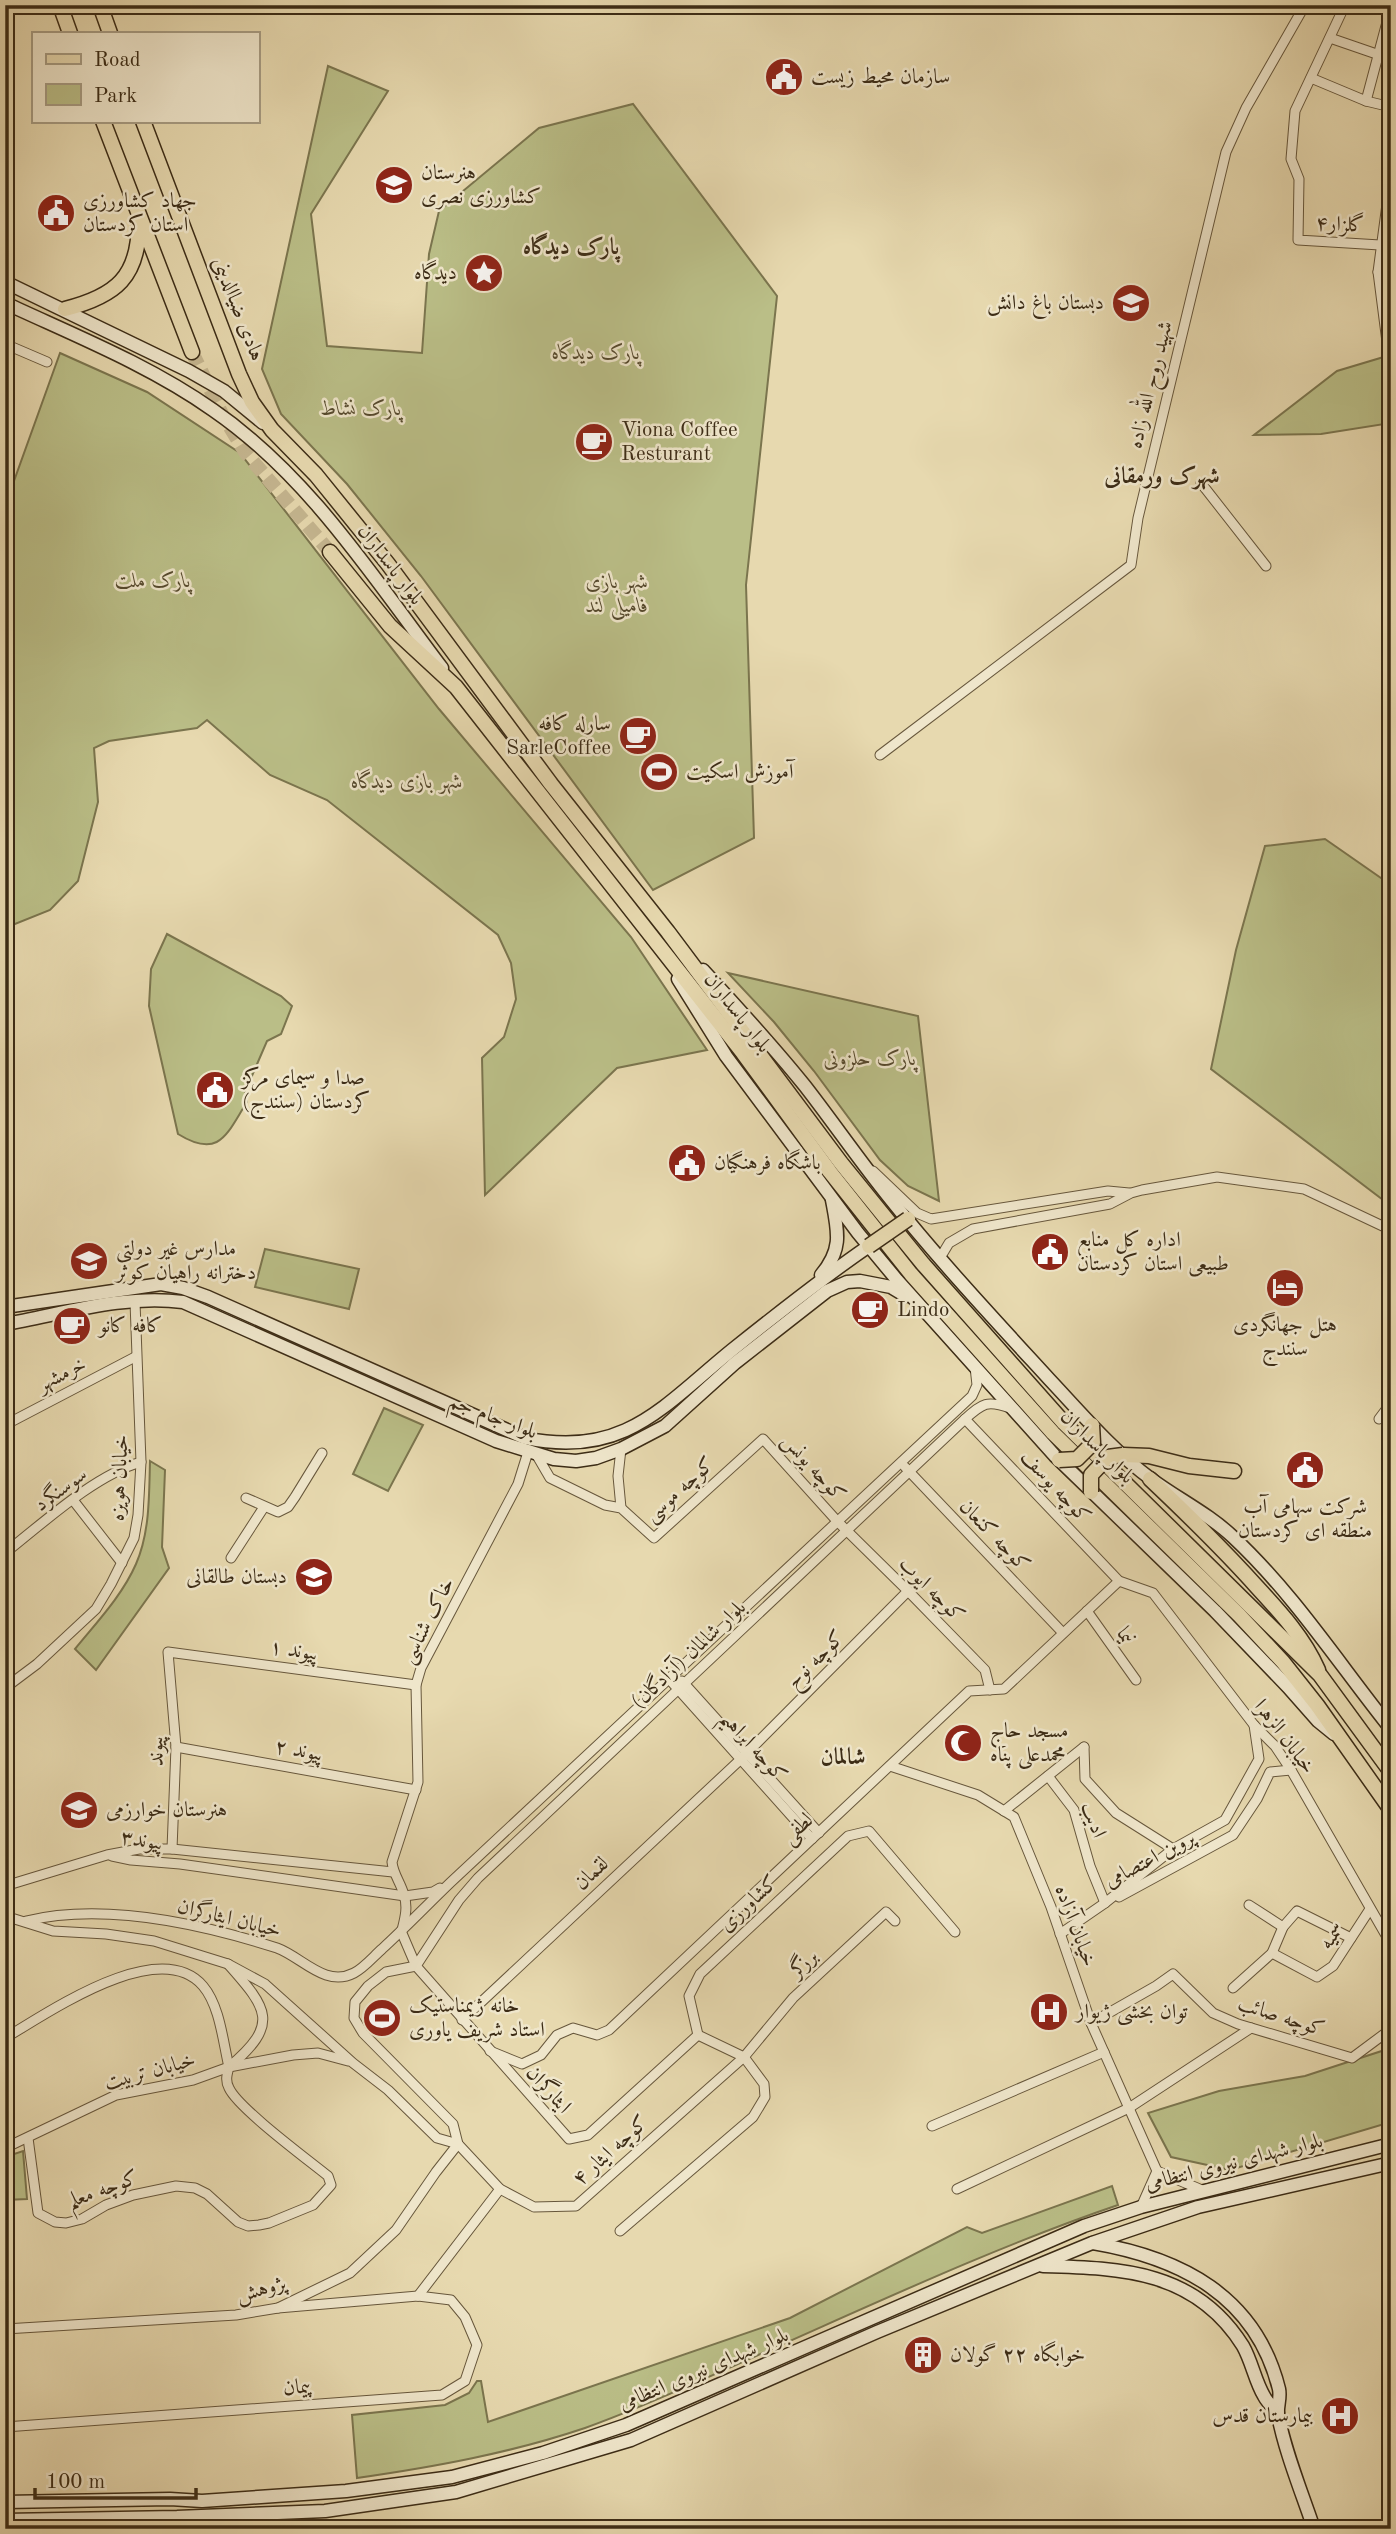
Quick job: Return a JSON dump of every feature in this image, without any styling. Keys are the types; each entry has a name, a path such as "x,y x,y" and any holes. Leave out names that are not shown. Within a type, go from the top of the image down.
{"main road":[{"path":"60,5 70,32"},
{"path":"100,5 107,31"},
{"path":"103,122 192,352"},
{"name":"هادی ضیاالدینی","path":"143,122 239,374 251,402 272,430"},
{"path":"65,309 90,303 122,281 134,264 139,245 139,214"},
{"name":"بلوار پاسداران","path":"5,282 147,349 224,391 272,430 316,475 373,545 551,784 668,932 873,1205 983,1334 1073,1432 1320,1675 1391,1772"},
{"name":"بلوار پاسداران","path":"5,303 100,346 214,410 266,452 304,488 743,1053 830,1172 964,1335 1053,1433 1239,1615 1283,1662 1391,1810"},
{"path":"330,552 390,626 456,687"},
{"path":"668,932 806,1087 940,1258 1092,1425 1224,1550 1276,1608 1309,1649 1320,1675"},
{"path":"655,943 726,1056 869,1247 1059,1460 1215,1611 1318,1721 1342,1741"},
{"path":"810,1288 830,1265 836,1252 838,1233 831,1197"},
{"path":"869,1247 908,1219"},
{"name":"بلوار جام جم","path":"6,1325 89,1308 157,1298 183,1302 377,1387 438,1417 532,1453 576,1461 596,1458 621,1449 664,1426 723,1357 810,1288 869,1247"},
{"name":"بلوار جام جم","path":"5,1307 137,1286 161,1284 183,1287 525,1438 566,1444 587,1443 610,1436 683,1401 780,1326 827,1292 847,1282 871,1282 891,1287 926,1312"},
{"path":"1059,1460 1077,1459 1093,1443 1092,1425"},
{"path":"1091,1492 1091,1475 1108,1457 1149,1456 1189,1466 1234,1471"},
{"path":"1150,1479 1231,1535 1260,1564 1304,1615 1391,1729"},
{"name":"بلوار شهدای نیروی انتظامی","path":"5,2502 170,2499 202,2501 346,2491 452,2477 543,2453 625,2425 1084,2226 1202,2190 1391,2144"},
{"name":"بلوار شهدای نیروی انتظامی","path":"5,2519 177,2517 325,2511 456,2492 631,2440 877,2332 1092,2243 1198,2207 1391,2163"},
{"path":"1092,2243 1161,2260 1183,2269 1223,2294 1254,2332 1272,2365 1280,2392 1278,2413 1312,2523"},
{"path":"1103,2267 1100,2253 1108,2246"},
{"path":"1035,2266 1103,2267 1155,2278 1191,2292 1229,2325 1245,2350 1264,2397 1278,2413"},
{"path":"756,2369 764,2383"}],"street":[{"name":"شهید روح الله زاده","path":"880,755 1131,565 1138,518 1226,152 1246,107 1304,5"},
{"path":"1345,5 1311,78 1366,102 1391,107"},
{"path":"1366,102 1391,7"},
{"path":"1330,38 1391,59"},
{"name":"گلزار۴","path":"1311,78 1295,111 1291,159 1299,179 1298,240 1386,246"},
{"path":"1387,342 1378,272 1386,246 1390,178"},
{"path":"1378,272 1391,275"},
{"path":"5,344 47,362"},
{"path":"1202,483 1266,566"},
{"path":"865,1165 885,1180 917,1213 931,1219 1108,1191 1131,1193 1217,1177 1304,1189 1391,1230"},
{"path":"940,1258 949,1243 973,1229 1110,1204 1131,1193"},
{"path":"1022,1205 1025,1219"},
{"name":"خیابان هویزه","path":"5,1688 37,1664 96,1609 134,1538 141,1462 135,1302"},
{"name":"خرمشهر","path":"5,1425 135,1357"},
{"name":"بلوار شالمان (آزادگان)","path":"401,1931 972,1396 977,1385 975,1367"},
{"name":"بلوار شالمان (آزادگان)","path":"416,1966 459,1900 478,1878 965,1419 981,1405 994,1402 1011,1408"},
{"path":"1379,1419 1391,1403"},
{"name":"کوچه یوسف","path":"965,1419 1119,1581"},
{"name":"کوچه موسی","path":"621,1508 654,1538 763,1439"},
{"name":"کوچه یونس","path":"763,1439 837,1521"},
{"path":"532,1453 550,1478 605,1505 621,1508 618,1476 621,1449"},
{"path":"246,1498 278,1512 288,1507 322,1453"},
{"name":"خاک شناسی","path":"393,1872 392,1862 418,1782 416,1685 421,1668 518,1485 532,1453"},
{"name":"سوسنگرد","path":"5,1553 74,1500 126,1466 141,1462"},
{"name":"کوچه کنعان","path":"901,1462 1063,1633"},
{"path":"74,1500 122,1563"},
{"path":"231,1558 264,1507"},
{"name":"کوچه ایوب","path":"837,1521 985,1670 990,1690"},
{"name":"لطفی","path":"490,2051 523,2064 541,2055 557,2035 573,2028 597,2035 609,2030 969,1691 1004,1689 1119,1581"},
{"name":"خیابان الزهرا","path":"1119,1581 1153,1593 1254,1725 1275,1746 1391,1944"},
{"name":"کوچه نوح","path":"743,1756 908,1591"},
{"name":"نیما","path":"1087,1611 1136,1680"},
{"name":"پیوند ۱","path":"169,1652 416,1685"},
{"name":"پیوند","path":"169,1652 176,1747 172,1849"},
{"name":"کوچه ابراهیم","path":"672,1676 815,1836"},
{"name":"پروین اعتصامی","path":"1105,1903 1173,1849 1226,1821 1259,1759 1254,1725"},
{"name":"پیوند ۲","path":"176,1747 416,1790"},
{"name":"ادیب","path":"1105,1903 1090,1866 1074,1810 1048,1776 1084,1748 1085,1779 1116,1812 1173,1849"},
{"name":"لقمان","path":"462,2020 743,1756"},
{"name":"خیابان آزاده","path":"890,1766 978,1795 1014,1816 1091,2023 1157,2171"},
{"name":"پروین اعتصامی","path":"1105,1903 1233,1835 1257,1799 1270,1773 1291,1770"},
{"path":"568,1774 577,1784"},
{"path":"1004,1811 1048,1776"},
{"name":"کشاورزی","path":"698,2035 689,1996 699,1974 848,1836 869,1831 955,1932"},
{"name":"پیوند۳","path":"107,1855 139,1849 172,1849 393,1872"},
{"path":"5,1886 107,1855"},
{"name":"پیوند۳","path":"107,1855 405,1896"},
{"path":"393,1872 405,1896 406,1912 401,1931"},
{"path":"405,1896 433,1892 451,1882"},
{"path":"1060,1934 1105,1903"},
{"path":"1249,1905 1283,1927"},
{"name":"سمیه","path":"1272,1953 1317,1977 1332,1966 1370,1909"},
{"path":"1233,1988 1272,1953 1283,1927 1297,1911 1351,1938"},
{"name":"برزگر","path":"744,2057 793,1998 886,1912 895,1921"},
{"name":"خیابان ایثارگران","path":"26,1921 49,1915 103,1914 203,1928 288,1952 314,1970 334,1977 354,1973 401,1931"},
{"path":"5,1916 53,1931 106,1934 154,1941 228,1964 265,1984 353,2063 388,2090 437,2138 458,2144 453,2124 363,2033 354,2018 355,2002 368,1986 386,1972 416,1966"},
{"name":"ایثارگران","path":"401,1931 416,1966 569,2139 589,2135 698,2035"},
{"path":"228,1964 256,1994 262,2013 262,2030 252,2048 229,2067"},
{"path":"5,2038 92,1987 145,1971 174,1970 190,1975 204,1987 213,2003 229,2067"},
{"name":"کوچه صائب","path":"1091,2023 1172,1974 1213,2012 1251,2028 1352,2057 1391,2029"},
{"path":"957,2189 1129,2108 1251,2028"},
{"path":"620,2231 753,2116 765,2097 764,2084 744,2057 698,2035"},
{"path":"932,2126 1104,2052"},
{"path":"229,2067 318,2053 353,2063"},
{"name":"کوچه ایثار ۴","path":"458,2144 500,2189 534,2207 576,2206 744,2057"},
{"name":"کوچه معلم","path":"28,2138 38,2213 55,2222 66,2223 82,2219 132,2195 176,2186 195,2188 207,2194 237,2222 247,2226 269,2223 313,2205 331,2185 328,2176 244,2106 230,2091 226,2080 229,2067"},
{"name":"خیابان تربیت","path":"5,2148 116,2095 193,2080 229,2067"},
{"name":"پژوهش","path":"5,2329 236,2315 278,2308 350,2273 396,2230 458,2144"},
{"path":"1141,2207 1157,2171 1202,2190"},
{"path":"278,2308 418,2296 500,2189"},
{"name":"پیمان","path":"5,2427 442,2395 466,2381 477,2345 464,2317 451,2300 418,2296"}],"green space":[{"name":"پارک دیدگاه","path":"328,66 388,91 311,214 327,346 422,353 429,254 439,211 539,128 633,104 777,296 746,585 754,838 653,890 421,576 347,484 281,414 262,369"},
{"name":"پارک ملت","path":"60,353 147,392 240,453 439,709 631,937 707,1050 617,1068 485,1195 482,1058 504,1037 516,999 511,963 498,935 327,800 270,775 207,720 197,728 109,741 94,748 98,802 78,881 50,910 5,928 5,506"},
{"path":"1387,356 1391,363 1391,423 1321,434 1254,435 1337,371"},
{"path":"1325,839 1391,885 1391,1206 1211,1069 1236,950 1265,846"},
{"path":"167,934 281,996 292,1006 281,1034 267,1041 245,1092 247,1102 227,1133 213,1143 192,1141 178,1134 149,1006 151,969"},
{"name":"پارک حلزونی","path":"728,973 918,1016 939,1201 908,1186 880,1160 814,1071 774,1022"},
{"path":"265,1249 359,1269 349,1309 255,1287"},
{"path":"384,1408 423,1425 388,1491 353,1474"},
{"path":"150,1461 165,1470 162,1547 169,1568 96,1670 75,1649 116,1598 141,1552 149,1500"},
{"path":"1391,2048 1391,2122 1230,2170 1171,2157 1148,2113 1219,2091 1305,2076"},
{"path":"23,2151 27,2199 5,2200 5,2157"},
{"path":"1112,2186 1118,2205 981,2257 607,2420 501,2452 357,2478 352,2415 445,2405 469,2393 477,2381 481,2381 488,2422 790,2318 967,2227 982,2233"}],"tunnel":[{"path":"192,352 222,414 245,452 330,552"}],"place":[{"name":"سازمان محیط زیست","path":"784,77"},
{"name":"هنرستان کشاورزی نصری","path":"394,185"},
{"name":"جهاد کشاورزی استان کردستان","path":"56,213"},
{"name":"دیدگاه","path":"484,273"},
{"name":"دبستان باغ دانش","path":"1131,303"},
{"name":"Viona Coffee Resturant","path":"594,442"},
{"name":"سارله کافه SarleCoffee","path":"638,736"},
{"name":"آموزش اسکیت","path":"659,772"},
{"name":"صدا و سیمای مرکز کردستان (سنندج)","path":"215,1090"},
{"name":"باشگاه فرهنگیان","path":"687,1163"},
{"name":"اداره کل منابع طبیعی استان کردستان","path":"1050,1252"},
{"name":"مدارس غیر دولتی دخترانه راهیان کوثر","path":"89,1261"},
{"name":"هتل جهانگردی سنندج","path":"1285,1288"},
{"name":"Lindo","path":"870,1310"},
{"name":"کافه کانو","path":"72,1326"},
{"name":"شرکت سهامی آب منطقه ای کردستان","path":"1305,1470"},
{"name":"دبستان طالقانی","path":"314,1577"},
{"name":"مسجد حاج محمدعلی پناه","path":"963,1743"},
{"name":"هنرستان خوارزمی","path":"79,1810"},
{"name":"توان بخشی ژیوار","path":"1049,2012"},
{"name":"خانه ژیمناستیک استاد شریف یاوری","path":"382,2018"},
{"name":"خوابگاه ۲۲ گولان","path":"923,2355"},
{"name":"بیمارستان قدس","path":"1340,2416"}],"district":[{"name":"پارک دیدگاه","path":"571,247"},
{"name":"شهرک ورمقانی","path":"1162,476"},
{"name":"شالمان","path":"843,1757"}],"park label":[{"name":"پارک نشاط","path":"361,409"},
{"name":"شهر بازی فامیلی لند","path":"617,594"},
{"name":"شهر بازی دیدگاه","path":"407,782"}]}
